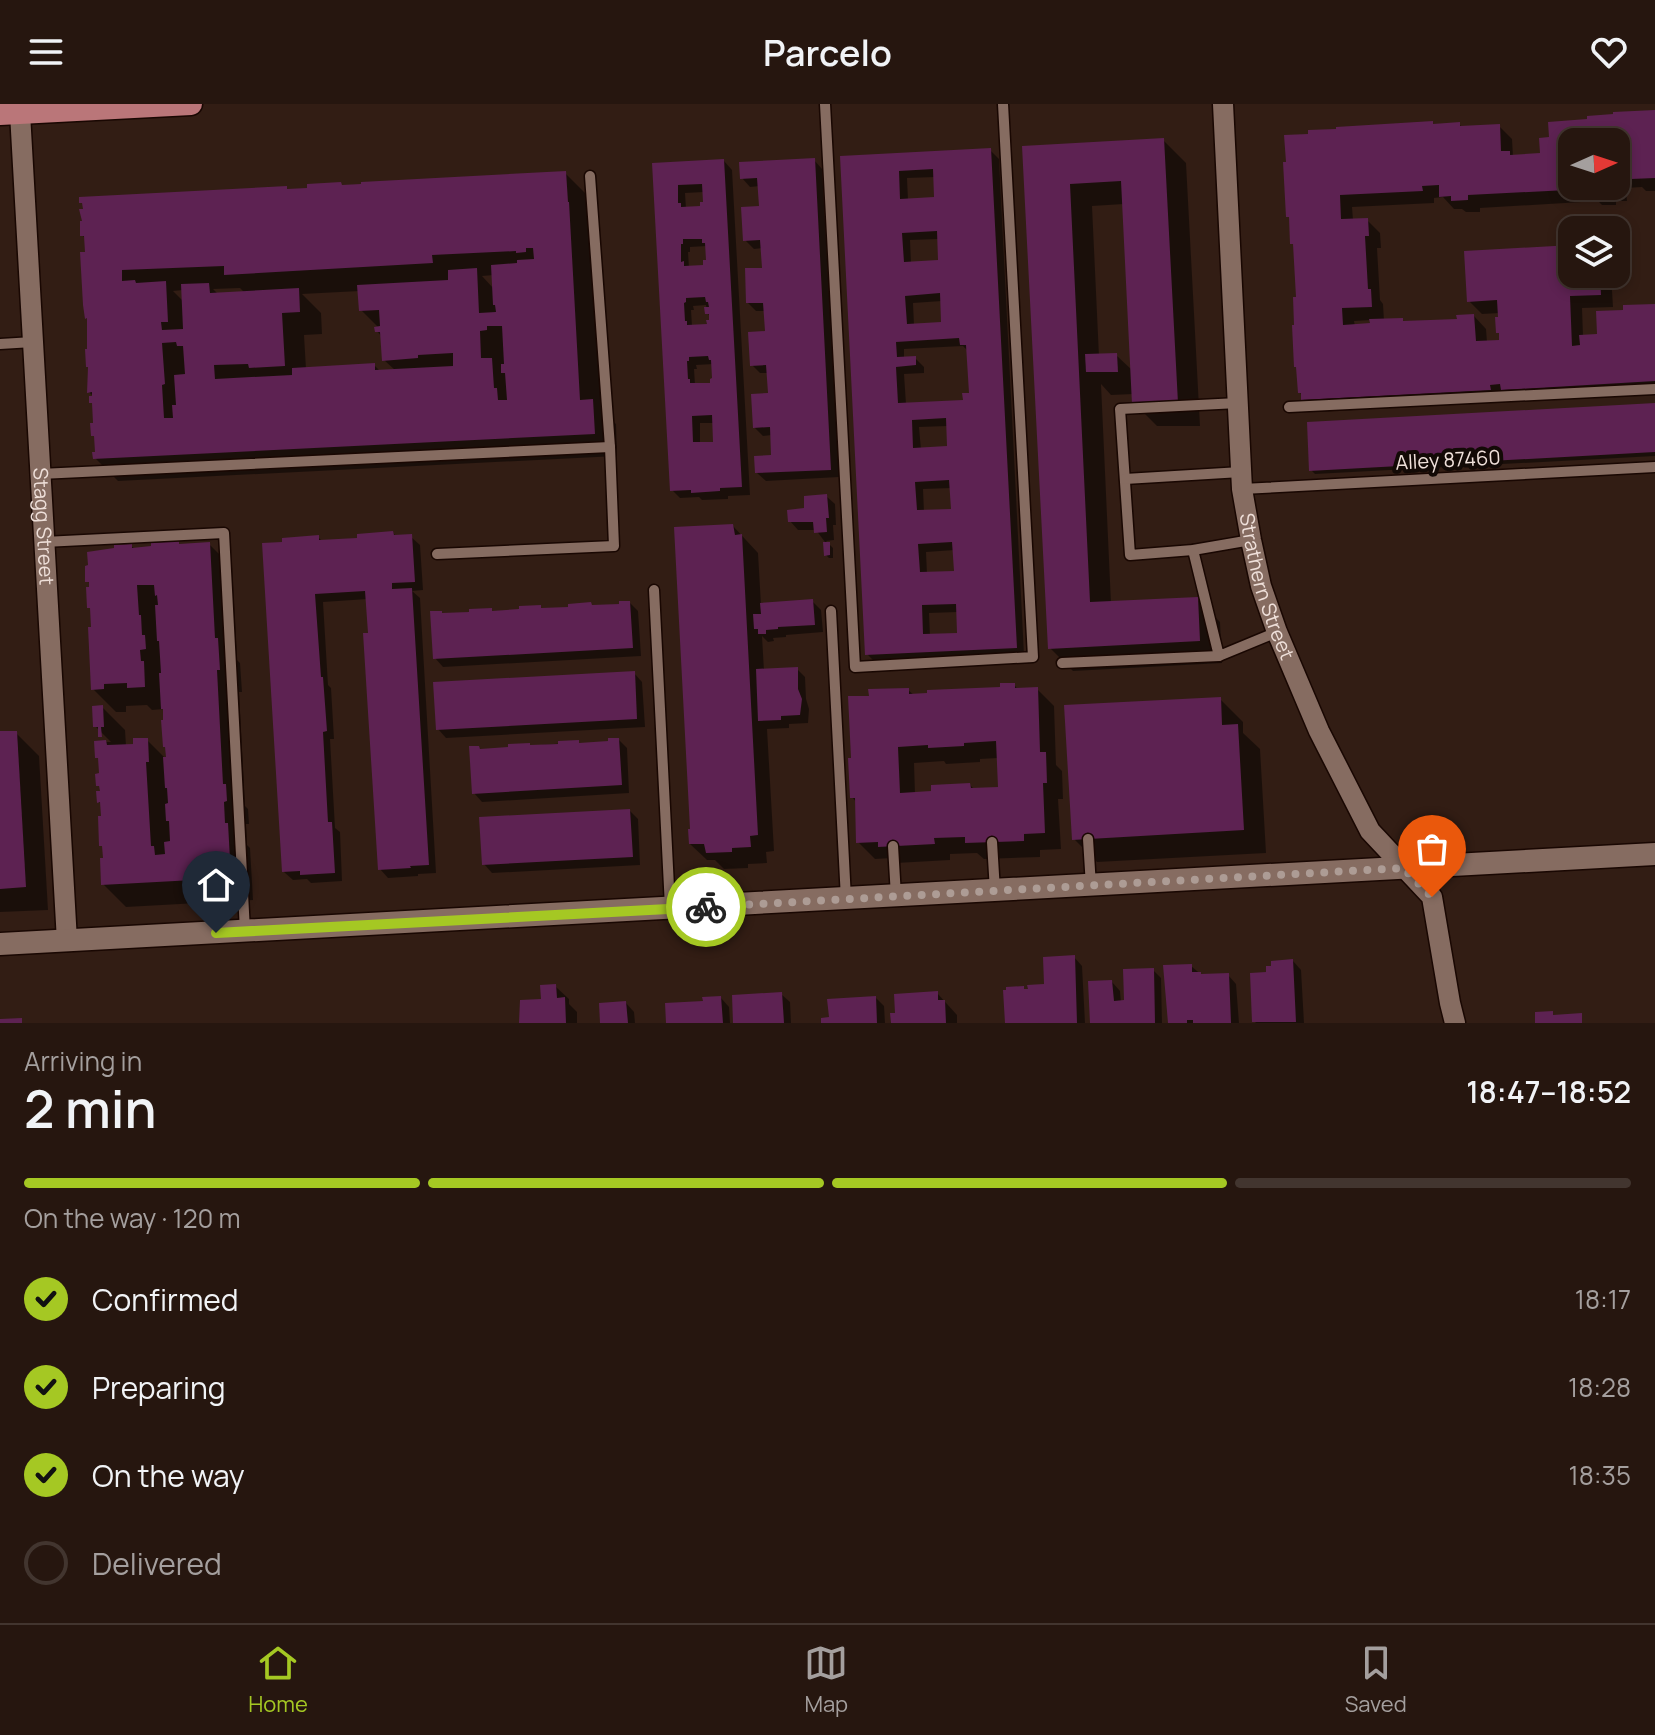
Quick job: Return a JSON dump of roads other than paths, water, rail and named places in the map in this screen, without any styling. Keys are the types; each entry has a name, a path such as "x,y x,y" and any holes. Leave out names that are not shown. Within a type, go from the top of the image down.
{"main road":[{"path":"10,114 191,104"}],"street":[{"name":"Strathern Street","path":"1223,104 1242,480 1261,586 1319,731 1370,831 1432,897 1455,1023"},
{"name":"Stagg Street","path":"10,114 33,342 67,941"},
{"path":"0,944 1655,854"}],"lane":[{"path":"825,104 855,667 1033,657 1003,104"},
{"path":"437,554 614,546 610,447 590,176"},
{"path":"0,344 33,342"},
{"path":"1289,407 1655,389"},
{"path":"1238,403 1120,409 1130,555 1193,550 1251,540"},
{"path":"40,474 610,447"},
{"name":"Alley 87460","path":"1125,479 1242,480 1655,467"},
{"path":"44,542 224,533 245,931"},
{"path":"1193,550 1219,656"},
{"path":"654,590 670,909"},
{"path":"831,611 846,899"},
{"path":"1062,663 1219,656 1277,632"},
{"path":"1088,839 1091,886"},
{"path":"992,842 995,891"},
{"path":"893,846 896,896"}]}
